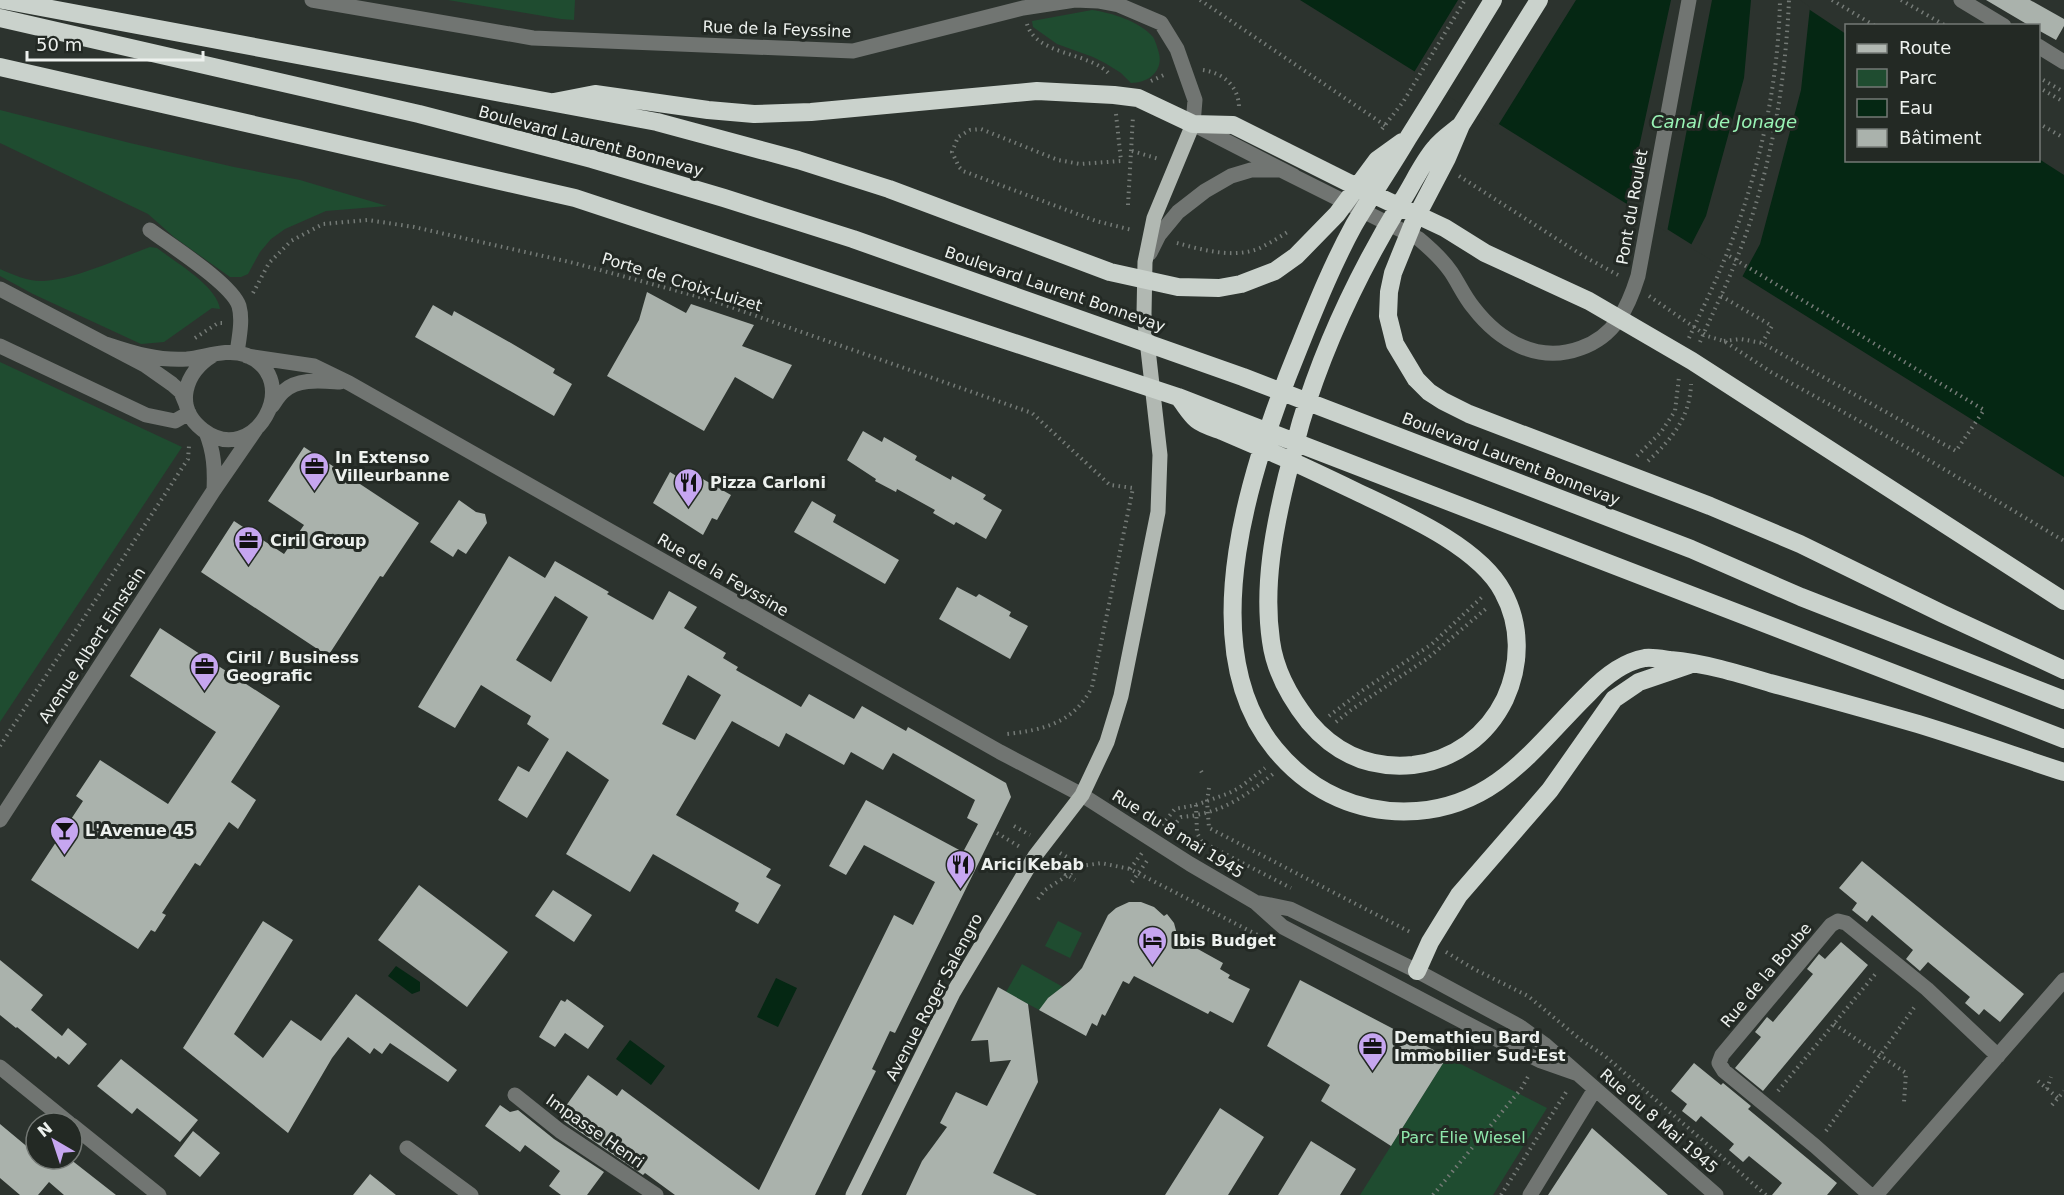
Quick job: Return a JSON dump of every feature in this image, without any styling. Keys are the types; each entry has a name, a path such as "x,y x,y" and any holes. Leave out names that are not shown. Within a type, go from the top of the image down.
{"highway":[{"path":"3,0 657,122 798,160 889,189 1110,272 1178,287 1219,288 1241,284 1275,271 1310,243 1337,214 1377,160 1409,138"},
{"path":"1493,0 1354,225 1325,283 1273,410 1242,526 1234,570 1232,616 1236,657 1243,690 1253,715 1265,738 1288,770 1346,803 1363,807 1398,812 1451,806 1481,794 1501,781 1532,754 1596,685 1615,670 1646,658 1696,663 1922,725 2064,772"},
{"path":"1539,0 1461,125 1400,254 1389,292 1388,316 1395,344 1416,379 1429,392 1469,414 1710,506 1800,544 2064,670"},
{"name":"Boulevard Laurent Bonnevay","path":"0,18 419,114 592,159 853,239 1243,377 1691,549 1801,597 2064,700"},
{"path":"0,67 575,198 1178,397 2064,739"},
{"path":"554,102 595,94 708,111 754,114 811,112 1037,92 1138,98 1193,124 1233,125 1445,228 1485,253 1589,301 1692,361 2064,602"},
{"path":"1178,397 1198,421 1290,460 1379,502 1455,543 1486,569 1502,590 1512,613 1517,635 1517,652 1516,667 1505,698 1479,736 1450,755 1413,765 1377,765 1345,753 1329,735 1305,718 1287,690 1275,662 1269,616 1273,543 1279,510 1301,421 1313,388 1343,313 1378,240 1435,148 1461,125"},
{"path":"1417,970 1430,942 1459,896 1495,851 1550,790 1614,699 1639,682 1696,663"}],"main road":[{"name":"Avenue Roger Salengro","path":"853,1195 953,993 1035,856 1082,795 1107,742 1121,696 1158,512 1160,455 1144,314 1145,262 1154,218 1193,124"}],"street":[{"name":"Rue de la Feyssine","path":"312,0 533,39 853,51 1023,8 1075,0 1098,1 1119,5 1161,23 1177,49 1196,100 1193,124"},
{"name":"Pont du Roulet","path":"1294,176 1419,239 1435,252 1485,322 1517,345 1532,351 1551,354 1570,352 1600,339 1621,317 1631,298 1638,276 1689,0"},
{"path":"1961,0 2001,24"},
{"path":"2040,47 2064,62"},
{"path":"1193,124 1294,176"},
{"path":"1145,262 1159,235 1178,212 1205,191 1231,176 1251,170 1281,170 1294,176"},
{"path":"150,230 215,279 233,296 238,304 241,317 242,354"},
{"path":"0,289 145,365 181,392 198,426 206,432 220,438 232,439 256,429 266,418 273,392 271,382 264,369 242,354 233,352 173,359 141,356 106,344"},
{"path":"0,346 146,415 175,421 188,409"},
{"name":"Rue de la Feyssine","path":"242,354 314,366 349,383 1000,752 1082,795"},
{"path":"188,409 186,389 191,375 200,363 213,355"},
{"name":"Rue de la Feyssine","path":"271,406 284,390 302,382 320,380 349,383"},
{"name":"Avenue Albert Einstein","path":"0,820 256,429"},
{"path":"206,432 213,449 214,490"},
{"name":"Rue du 8 mai 1945","path":"1082,795 1190,864 1255,902"},
{"name":"Rue du 8 Mai 1945","path":"1255,902 1290,909 1417,970 1519,1026 1544,1044 1716,1195"},
{"name":"Rue du 8 Mai 1945","path":"1255,902 1283,927 1541,1061 1578,1074"},
{"name":"Rue de la Boube","path":"1870,1195 1724,1071 1719,1063 1722,1055 1831,925 1838,921 1846,923 1927,989 1998,1056"},
{"path":"1398,988 1417,970"},
{"path":"1876,1195 2064,980"},
{"path":"0,1067 55,1111"},
{"path":"1530,1195 1595,1089"},
{"name":"Impasse Henri","path":"515,1095 560,1131 656,1195"},
{"path":"84,1134 159,1195"},
{"path":"407,1148 471,1195"}],"path":[{"path":"1382,130 1403,102 1465,0"},
{"path":"1687,341 1726,254 1754,175 1766,125 1780,0"},
{"path":"1697,347 1737,260 1765,176 1776,125 1784,69 1789,0"},
{"path":"1832,0 1872,24"},
{"path":"1902,0 1943,24"},
{"path":"2040,79 2064,92"},
{"path":"2040,88 2064,102"},
{"path":"1128,205 1133,109"},
{"path":"2040,124 2064,138"},
{"path":"1096,221 963,171 952,152 955,143 958,137 970,130 981,129 1058,160 1080,165 1121,161"},
{"name":"Porte de Croix-Luizet","path":"240,324 254,289 269,263 291,241 323,224 368,220 414,227 574,263 711,300 1032,413 1110,485 1133,488 1092,687"},
{"path":"1187,245 1224,253 1242,253 1260,248 1293,229"},
{"path":"1724,340 1741,339 1762,343 1956,451 1984,410 1726,254"},
{"path":"1721,296 1772,326 1762,343"},
{"path":"173,359 199,335 219,323 240,324"},
{"path":"1631,461 1653,441 1675,411 1678,368"},
{"path":"1642,467 1662,449 1682,423 1688,409 1691,382"},
{"path":"0,746 188,459 190,449 187,439 175,421"},
{"path":"1321,723 1363,690 1427,648 1484,595"},
{"path":"1329,735 1351,710 1428,658 1491,604"},
{"path":"1196,805 1239,788 1269,765"},
{"path":"1208,812 1236,802 1288,770"},
{"path":"1209,788 1207,801 1209,828 1414,934"},
{"path":"1038,899 1045,890 1082,866 1101,863 1130,869"},
{"path":"1445,951 1474,969 1528,996 1581,1040 1605,1056 1766,1195"},
{"path":"1766,1105 1889,958"},
{"path":"1815,1146 1927,989"},
{"path":"1834,1024 1906,1073 1904,1102"},
{"path":"1501,1195 1578,1074"},
{"path":"1433,1195 1521,1089 1529,1075"},
{"path":"2047,1089 2051,1077"},
{"path":"2038,1081 2058,1098"},
{"path":"2052,1105 2064,1091"}],"green space":[{"path":"448,0 575,0 574,20 561,19"},
{"path":"1092,10 1125,19 1140,26 1153,37 1160,57 1158,69 1150,78 1131,83 1121,73 1105,63 1057,44 1033,27 1032,21"},
{"path":"0,110 130,143 300,180 387,206 326,211 285,229 271,239 260,252 248,274 241,277 230,277 174,237 148,214 0,143"},
{"path":"150,247 157,248 203,283 217,300 220,309 212,308 164,342 141,344 33,294 0,276 0,269 33,280 57,279 84,272"},
{"path":"0,362 182,447 0,722"},
{"path":"1058,921 1082,933 1070,958 1045,946"},
{"path":"1022,964 1063,987 1048,998 1041,1011 1006,992"},
{"name":"Parc Élie Wiesel","path":"1447,1057 1547,1108 1493,1195 1360,1195"}],"water":[{"name":"Canal de Jonage","path":"1300,0 1795,0 1845,33 1845,162 2040,162 2040,160 2064,175 2064,477"},
{"path":"396,966 420,982 420,991 412,994 388,976"},
{"path":"776,978 797,988 778,1027 757,1017"},
{"path":"630,1040 665,1066 651,1085 616,1059"}],"pier":[{"path":"1458,0 1576,0 1497,127 1413,74"},
{"path":"1671,0 1712,0 1667,232 1626,207"},
{"path":"1751,0 1800,0 1810,7 1801,90 1760,244 1741,279 1690,247 1706,216 1744,78"}],"building":[{"path":"1986,0 2030,0 2064,19 2064,26 2056,40 2040,31 2040,24 2027,24"},
{"path":"647,292 686,313 691,304 754,325 742,346 792,365 773,399 735,377 704,431 607,376 639,320"},
{"path":"433,305 452,316 454,311 511,343 555,369 553,373 572,384 554,416 415,337"},
{"path":"863,431 882,442 884,437 917,456 915,460 951,480 952,476 986,495 983,499 1002,510 986,539 956,522 954,525 933,513 935,510 897,489 896,492 875,481 876,479 847,460"},
{"path":"304,447 419,523 383,577 380,576 328,656 201,572 234,521 284,554 304,525 268,501"},
{"path":"670,472 684,481 686,479 697,485 701,478 731,495 717,520 712,518 703,535 653,503"},
{"path":"459,500 476,512 485,514 487,523 466,554 458,549 453,557 430,542"},
{"path":"812,501 836,515 833,522 899,560 885,584 794,532"},
{"path":"509,556 545,578 555,561 653,620 669,591 697,607 684,628 726,653 723,658 738,667 736,670 801,707 809,694 854,719 862,706 906,731 908,727 1006,783 1011,797 895,1033 890,1031 872,1069 876,1071 815,1195 675,1195 558,1117 588,1075 617,1096 622,1089 759,1190 894,915 913,925 935,882 864,845 846,875 829,866 866,800 963,852 978,824 967,818 975,800 893,753 883,770 851,752 844,765 786,733 779,747 732,721 676,815 771,869 766,877 781,885 758,924 735,911 739,903 653,854 630,892 566,854 609,780 567,751 527,818 498,800 518,766 529,772 549,739 527,724 531,716 481,685 455,728 418,707","holes":["555,596 588,617 551,682 516,660","688,675 721,695 695,740 662,724"]},
{"path":"957,587 976,597 979,594 1011,612 1009,616 1028,626 1010,659 939,619"},
{"path":"160,628 280,706 231,782 256,800 238,829 229,822 200,866 195,863 162,913 166,915 155,932 151,930 138,949 31,880 83,801 76,796 100,760 168,804 216,732 130,676"},
{"path":"1862,861 2024,994 2000,1022 1984,1009 1979,1015 1965,1003 1970,997 1928,962 1920,971 1906,959 1913,950 1872,915 1867,922 1852,910 1857,903 1839,888"},
{"path":"419,885 508,952 467,1007 378,940"},
{"path":"553,890 592,915 574,942 535,916"},
{"name":"Ibis Budget","path":"1129,902 1141,902 1154,907 1164,916 1167,914 1174,923 1178,938 1223,963 1220,969 1230,975 1228,978 1250,989 1233,1023 1210,1011 1208,1014 1134,976 1129,984 1123,981 1105,1016 1102,1014 1097,1026 1092,1023 1086,1036 1039,1010 1048,998 1070,981 1082,968 1108,915"},
{"path":"263,921 293,940 234,1034 263,1058 291,1020 321,1041 356,994 457,1070 448,1082 390,1043 382,1054 374,1048 370,1054 348,1037 332,1058 288,1133 183,1048"},
{"path":"1841,942 1868,965 1763,1091 1735,1068 1761,1037 1755,1032 1767,1017 1773,1022 1813,974 1807,969 1819,954 1825,959"},
{"path":"0,960 43,995 31,1010 62,1036 68,1028 87,1044 69,1065 58,1056 56,1059 0,1015"},
{"name":"Demathieu Bard Immobilier Sud-Est","path":"1300,980 1447,1057 1391,1146 1321,1101 1330,1085 1267,1046"},
{"path":"998,987 1028,1004 1038,1082 993,1173 1037,1195 906,1195 922,1161 947,1127 940,1123 956,1092 987,1106 1011,1060 990,1062 988,1040 971,1041"},
{"path":"567,999 604,1026 588,1049 565,1033 555,1047 539,1037 561,1000 565,1002"},
{"path":"121,1059 198,1120 180,1142 137,1108 132,1114 97,1086"},
{"path":"1694,1063 1751,1106 1748,1109 1837,1183 1827,1195 1772,1195 1782,1183 1749,1156 1743,1162 1729,1150 1734,1144 1701,1116 1696,1122 1682,1111 1687,1104 1671,1091"},
{"path":"500,1105 510,1112 518,1110 554,1139 604,1172 587,1195 561,1195 549,1186 560,1171 525,1145 520,1152 485,1126"},
{"path":"1220,1108 1264,1137 1228,1195 1165,1195"},
{"path":"0,1124 24,1144 24,1171 84,1170 116,1195 64,1195 49,1182 38,1195 20,1195 0,1178"},
{"path":"1592,1128 1668,1195 1548,1195"},
{"path":"193,1131 220,1153 200,1177 174,1156"},
{"path":"1311,1141 1356,1169 1340,1195 1278,1195"},
{"path":"370,1174 396,1195 353,1195"}],"place":[{"name":"In Extenso Villeurbanne","path":"314,492"},
{"name":"Pizza Carloni","path":"689,508"},
{"name":"Ciril Group","path":"249,566"},
{"name":"Ciril / Business Geografic","path":"205,692"},
{"name":"L'Avenue 45","path":"64,856"},
{"name":"Arici Kebab","path":"960,890"},
{"name":"Ibis Budget","path":"1152,966"},
{"name":"Demathieu Bard Immobilier Sud-Est","path":"1373,1072"}]}
